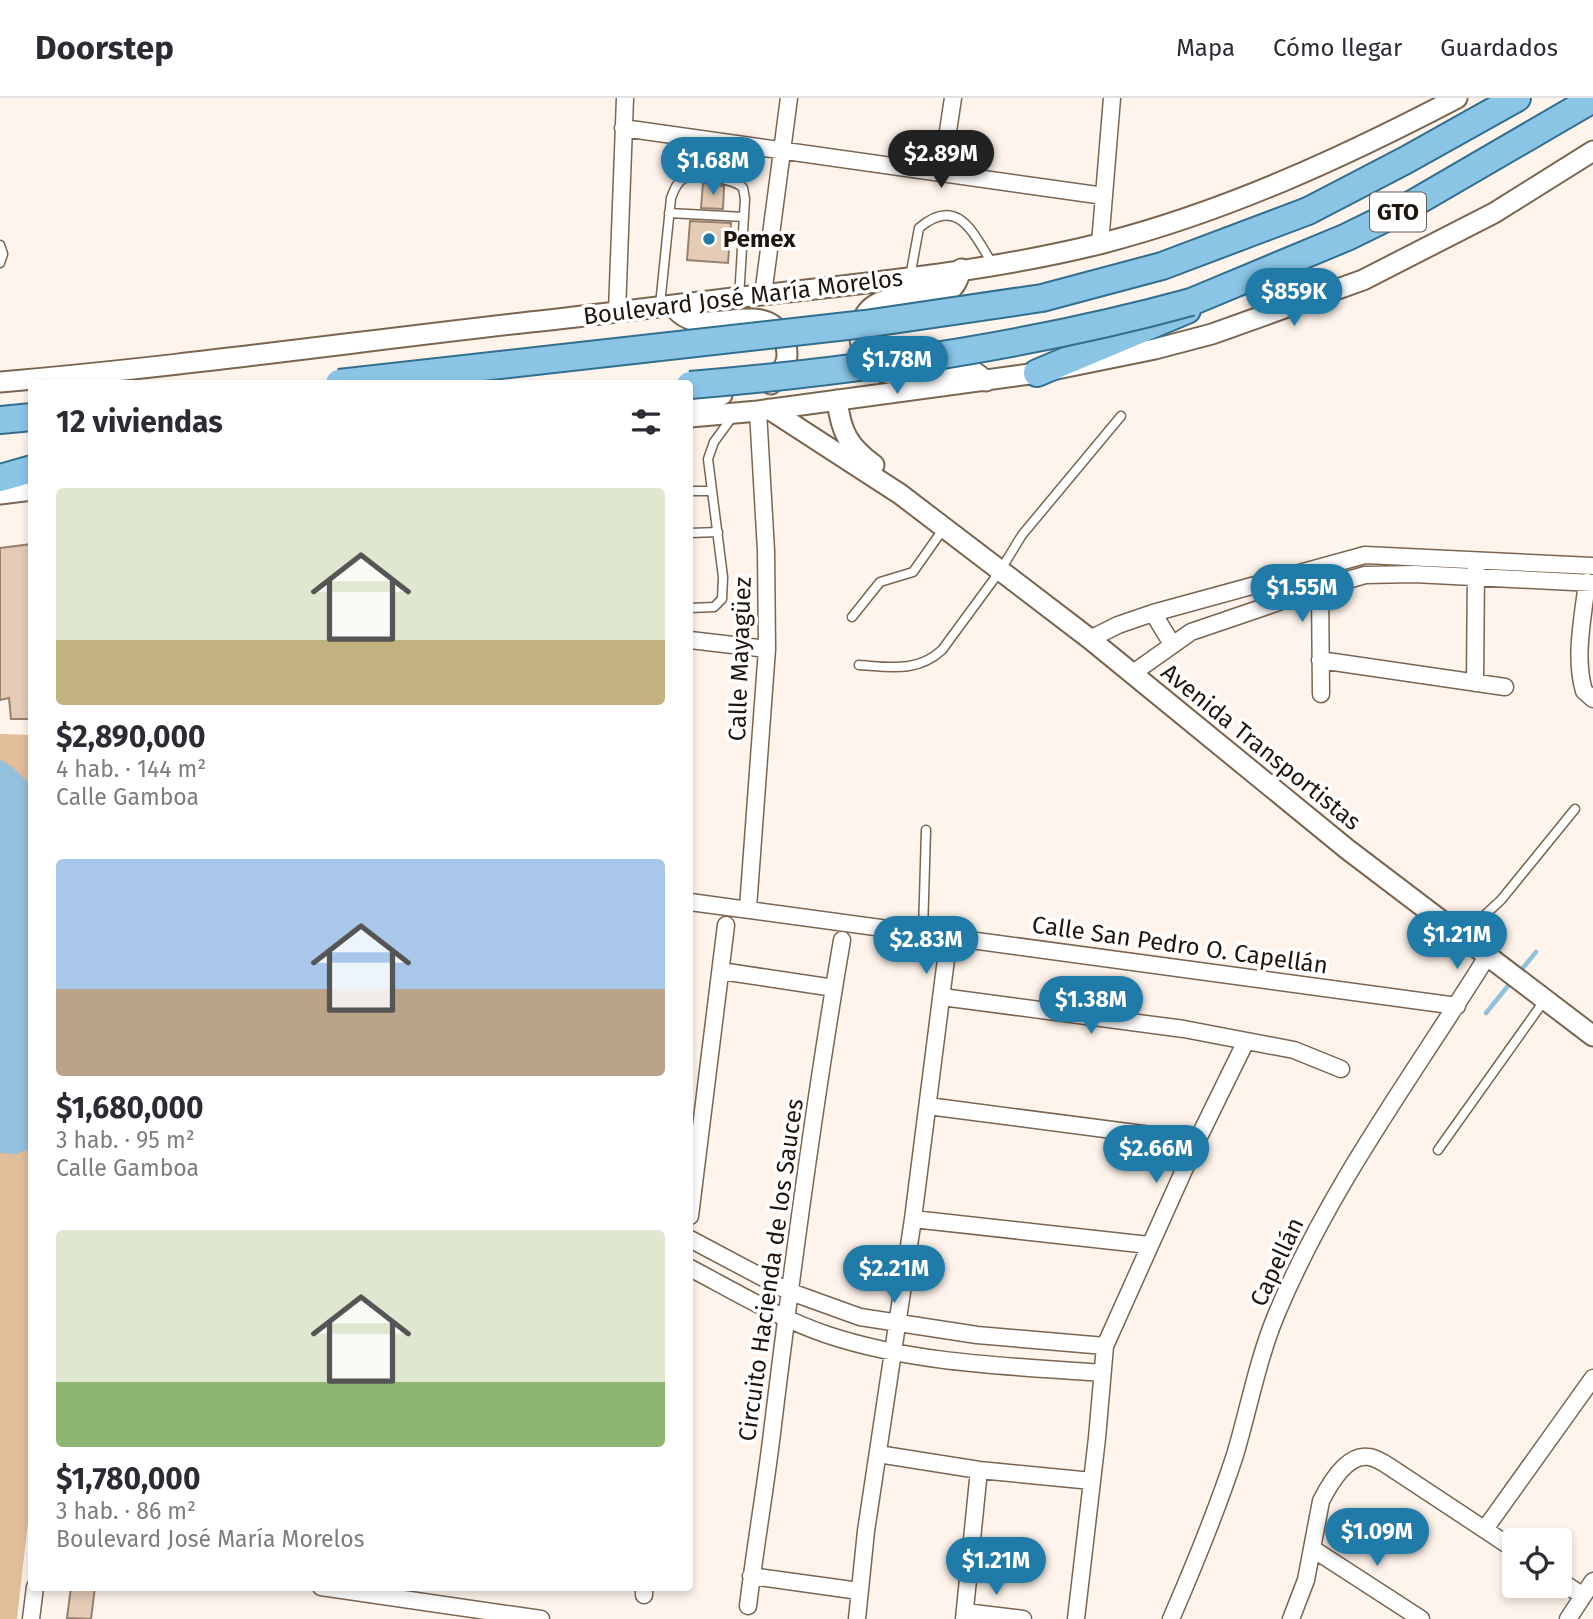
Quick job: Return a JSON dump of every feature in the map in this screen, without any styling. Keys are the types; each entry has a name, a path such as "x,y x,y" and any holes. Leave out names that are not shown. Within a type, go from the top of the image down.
{"main road":[{"name":"Boulevard José María Morelos","path":"366,380 865,324 1042,298 1162,266 1308,211 1517,98"},
{"name":"GTO","path":"693,386 981,350 1120,321 1191,302 1347,237 1402,210 1593,99"},
{"path":"1535,134 1593,119"},
{"path":"1037,373 1163,321 1271,268"},
{"path":"1,388 28,408"},
{"path":"0,420 28,417"},
{"path":"0,462 28,459"},
{"path":"0,478 28,470"}],"street":[{"path":"617,312 625,98"},
{"path":"763,295 789,98"},
{"path":"942,172 953,98"},
{"path":"1100,244 1112,98"},
{"name":"Boulevard José María Morelos","path":"63,380 617,312 838,288 992,265 1100,244 1188,217 1301,173 1377,139 1457,98"},
{"path":"623,128 1104,196"},
{"path":"693,417 734,414 1037,373 1155,349 1212,334 1363,280 1494,213 1593,151"},
{"path":"961,269 957,282 948,292 883,301 870,306 863,319 858,340 865,357 879,368 899,376 962,368 986,380"},
{"path":"667,307 691,321 707,323 749,318 768,322 779,330 787,348 786,361 776,381 757,392 697,397 693,400"},
{"name":"Boulevard José María Morelos","path":"1,388 28,385"},
{"name":"Avenida Transportistas","path":"836,400 840,425 852,446 876,466 900,494"},
{"name":"Avenida Transportistas","path":"764,410 900,494 1133,673 1347,849 1593,1036"},
{"name":"Calle Mayagüez","path":"748,908 767,649 764,410"},
{"path":"0,494 28,490"},
{"path":"1090,639 1118,625 1153,613 1365,555 1593,566"},
{"path":"1475,683 1476,560"},
{"path":"1133,673 1191,632 1348,579 1384,573 1590,583 1580,663 1584,691 1593,699"},
{"path":"1320,588 1321,694"},
{"path":"1153,613 1172,644"},
{"path":"693,640 767,649"},
{"path":"1320,660 1505,687"},
{"name":"Calle San Pedro O. Capellán","path":"693,902 1457,1006"},
{"path":"693,1192 726,925"},
{"name":"Circuito Hacienda de los Sauces","path":"748,1606 785,1317 842,940"},
{"path":"857,1619 946,959"},
{"name":"Capellán","path":"1171,1619 1234,1458 1266,1343 1278,1311 1319,1226 1362,1148 1457,1006 1494,959"},
{"path":"721,971 834,988"},
{"path":"942,998 1184,1030 1246,1041 1294,1050 1340,1069"},
{"path":"1076,1619 1104,1346 1197,1141 1246,1041"},
{"path":"928,1106 1197,1141"},
{"path":"913,1219 1149,1245"},
{"path":"693,1241 789,1291 860,1317 898,1325 977,1335 1104,1346"},
{"path":"693,1270 785,1317 826,1334 894,1353 1101,1373"},
{"path":"1485,1529 1586,1401 1593,1378"},
{"path":"878,1454 979,1470 1092,1481"},
{"path":"1291,1619 1306,1580 1317,1514 1326,1490 1343,1468 1354,1460 1371,1457 1390,1466 1502,1541"},
{"path":"979,1470 964,1615 1023,1619"},
{"path":"1313,1549 1421,1619"},
{"path":"751,1576 859,1591"},
{"path":"1568,1619 1593,1581"},
{"path":"1572,1589 1583,1596"},
{"path":"31,1619 34,1591"},
{"path":"348,1591 541,1619"}],"lane":[{"path":"667,307 668,213 675,186 688,177 732,180 743,188 745,199 740,298"},
{"path":"668,213 744,217"},
{"path":"910,277 919,228 930,219 954,215 967,222 992,265"},
{"path":"0,245 3,254 0,263"},
{"path":"693,608 714,607 722,599 723,577 708,469 709,451 734,414"},
{"path":"859,665 906,668 932,660 972,611 1022,535 1121,416"},
{"path":"693,491 712,491"},
{"path":"852,617 880,582 913,572 944,528"},
{"path":"693,533 718,532"},
{"path":"1462,936 1501,900 1575,809"},
{"path":"923,932 926,830"},
{"path":"1438,1150 1546,999"}],"shaded area":[{"path":"0,734 28,735 28,1521 17,1619 0,1619"}],"water":[{"path":"0,760 11,766 28,782 28,1150 16,1154 0,1153"}],"building":[{"path":"703,183 724,186 723,209 701,208"},
{"name":"Pemex","path":"690,221 731,223 728,263 687,260"},
{"path":"28,544 28,719 11,719 9,698 0,700 0,548"},
{"path":"70,1591 94,1591 91,1619 67,1618"}],"waterway":[{"path":"1518,974 1536,952"},
{"path":"1486,1013 1512,981"}],"place":[{"name":"Pemex","path":"709,239"}]}
